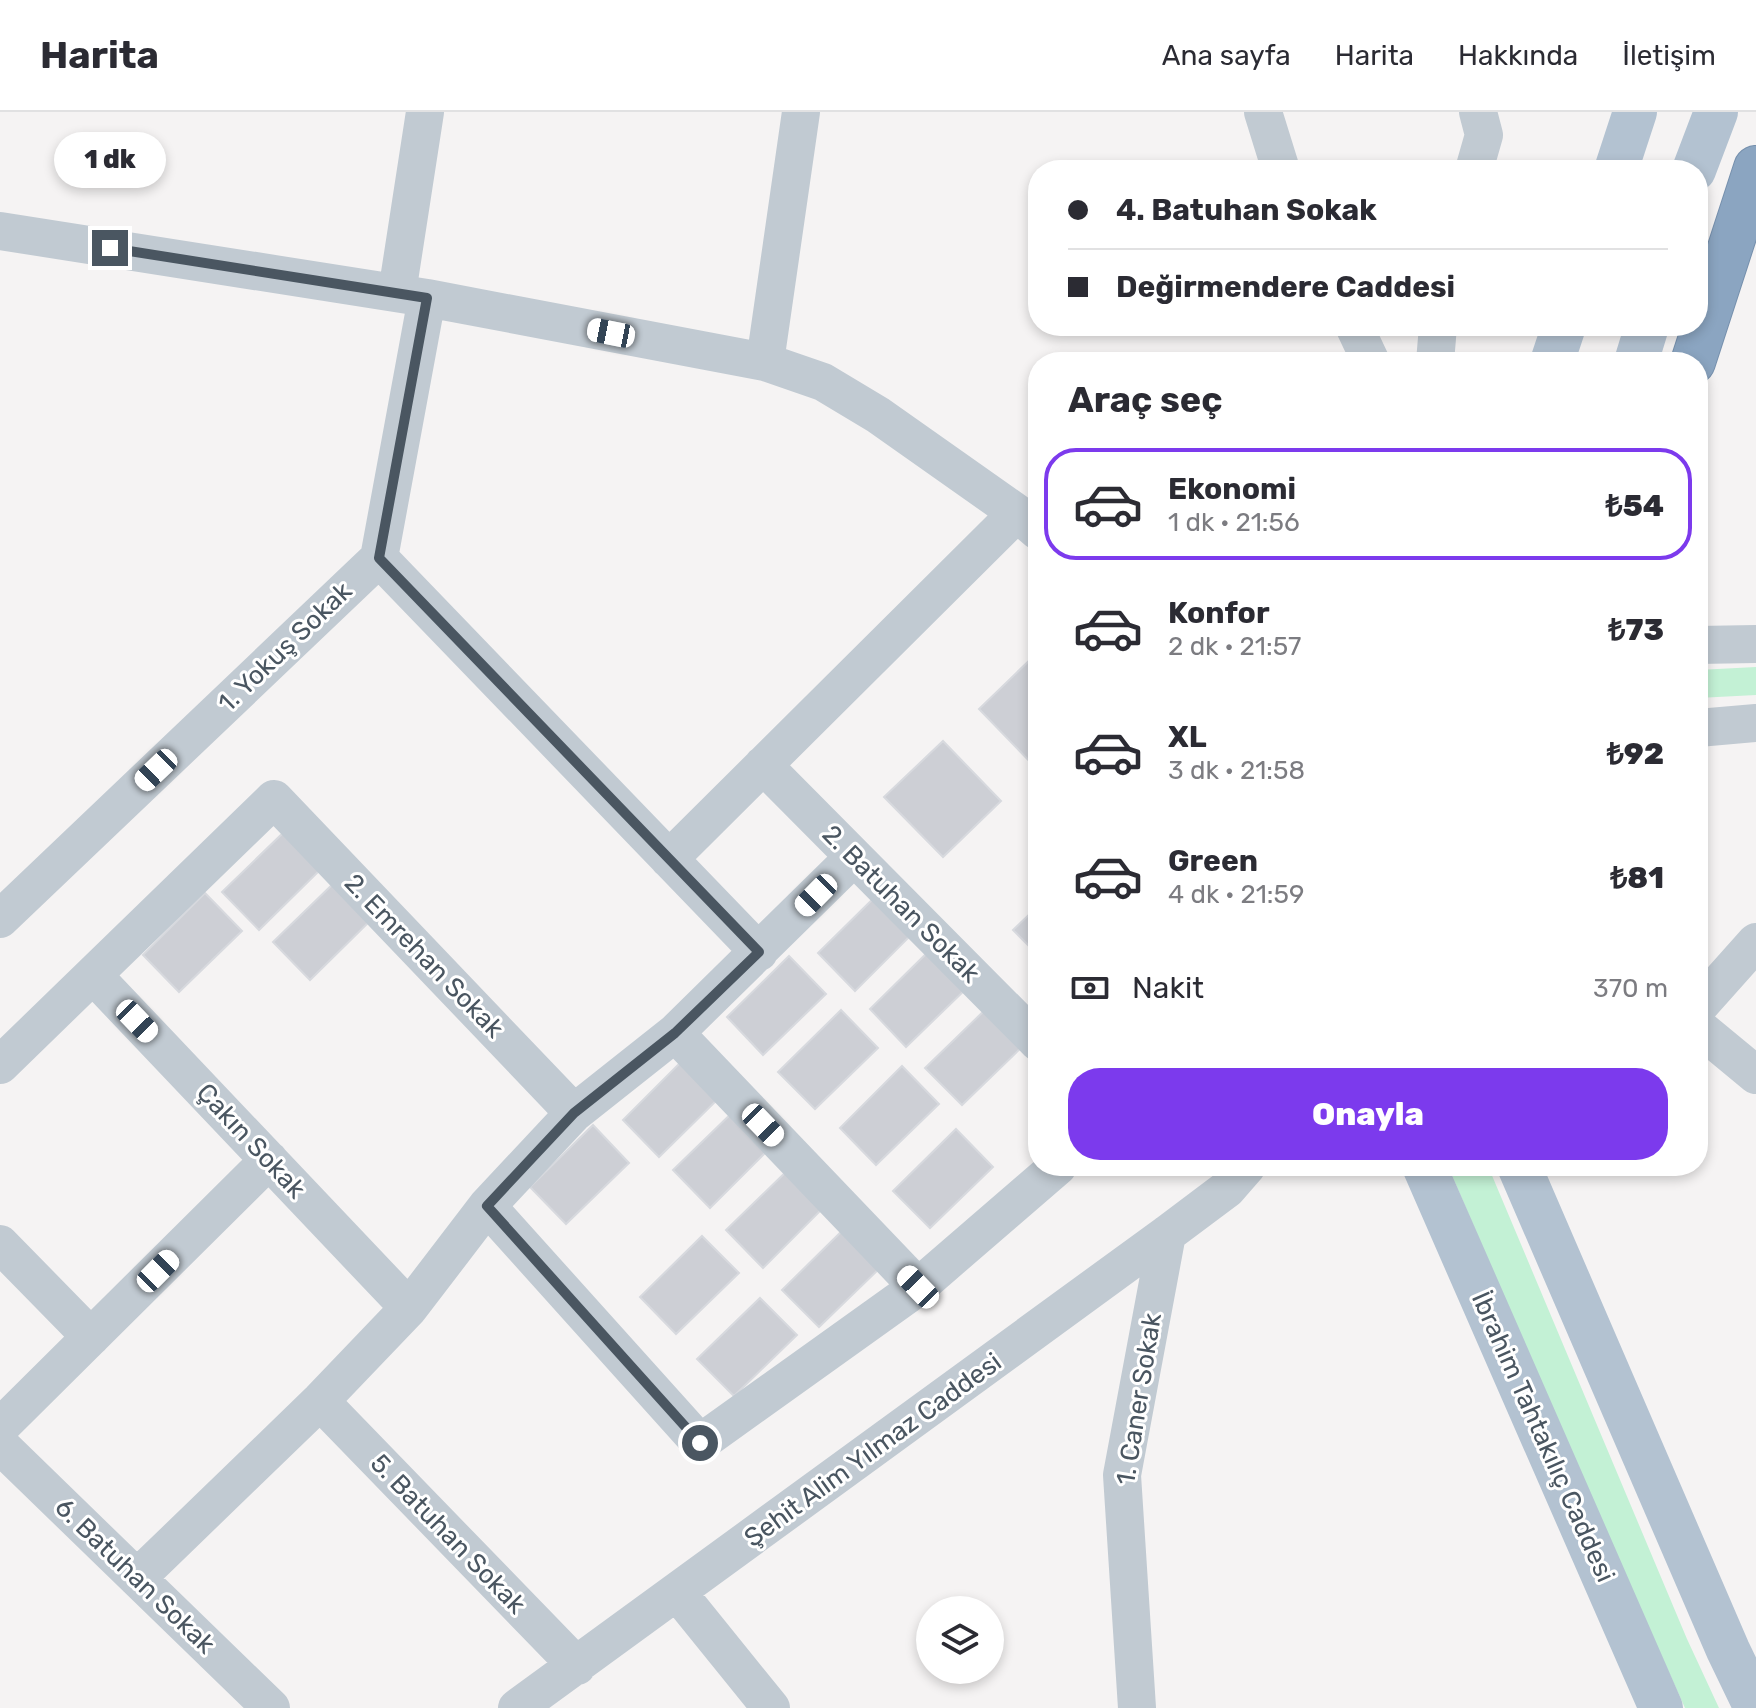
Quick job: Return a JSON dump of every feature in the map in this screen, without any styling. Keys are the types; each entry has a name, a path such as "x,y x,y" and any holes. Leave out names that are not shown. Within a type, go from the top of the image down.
{"highway":[{"path":"1708,316 1756,168"}],"main road":[{"path":"1619,160 1635,112"},
{"path":"1698,160 1716,112"},
{"name":"İbrahim Tahtakılıç Caddesi","path":"1428,1176 1661,1708"},
{"path":"1523,1176 1728,1650 1756,1708"}],"street":[{"path":"425,112 412,296 379,558 759,952"},
{"path":"765,362 801,112"},
{"path":"1263,112 1278,160"},
{"path":"1477,160 1484,135 1478,112"},
{"path":"0,231 412,296 765,362 823,382 878,415 1027,522 763,765 669,859"},
{"name":"1. Yokuş Sokak","path":"0,919 379,558"},
{"path":"1708,645 1756,644"},
{"path":"1708,727 1756,723"},
{"name":"2. Batuhan Sokak","path":"763,765 1028,1032"},
{"name":"2. Emrehan Sokak","path":"93,975 274,799 574,1113"},
{"path":"137,1578 320,1401 409,1308 487,1206 574,1113 675,1033 854,857"},
{"path":"1708,996 1756,942"},
{"path":"0,1065 93,975"},
{"name":"Çakın Sokak","path":"93,975 409,1308"},
{"path":"675,1033 918,1287"},
{"path":"1708,1035 1756,1075"},
{"path":"0,1427 269,1160"},
{"path":"487,1206 700,1443 918,1287 1046,1176"},
{"name":"Şehit Alim Yılmaz Caddesi","path":"517,1708 1167,1234 1235,1176"},
{"name":"1. Caner Sokak","path":"1134,1707 1122,1475 1167,1234"},
{"path":"0,1244 91,1337"},
{"name":"5. Batuhan Sokak","path":"320,1401 577,1666"},
{"name":"6. Batuhan Sokak","path":"0,1445 271,1708"},
{"path":"678,1593 771,1708"}],"green space":[{"path":"1756,667 1756,695 1708,697 1708,669"},
{"path":"1452,1176 1492,1176 1719,1708 1685,1708 1591,1500"}],"building":[{"path":"1028,662 1028,760 979,709"},
{"path":"943,741 1001,801 943,857 884,797"},
{"path":"285,831 321,869 259,930 222,892"},
{"path":"336,881 372,919 310,980 273,942"},
{"path":"880,892 917,929 855,991 818,953"},
{"path":"205,893 242,931 179,992 143,955"},
{"path":"1028,916 1028,945 1013,930"},
{"path":"932,948 969,986 906,1047 870,1009"},
{"path":"789,956 826,994 763,1055 727,1017"},
{"path":"988,1007 1025,1044 962,1105 925,1068"},
{"path":"841,1010 878,1048 815,1109 778,1072"},
{"path":"685,1058 721,1096 659,1157 623,1120"},
{"path":"902,1066 939,1104 876,1165 840,1128"},
{"path":"736,1109 772,1146 710,1208 673,1170"},
{"path":"593,1125 629,1163 566,1224 530,1187"},
{"path":"956,1129 993,1167 930,1228 893,1191"},
{"path":"789,1169 825,1206 763,1268 726,1230"},
{"path":"844,1229 882,1266 819,1327 782,1290"},
{"path":"702,1236 739,1273 676,1334 640,1297"},
{"path":"760,1298 797,1335 734,1396 697,1359"}],"route":[{"path":"110,248 427,298 379,558 759,952 675,1033 574,1113 487,1206 700,1443"}]}
